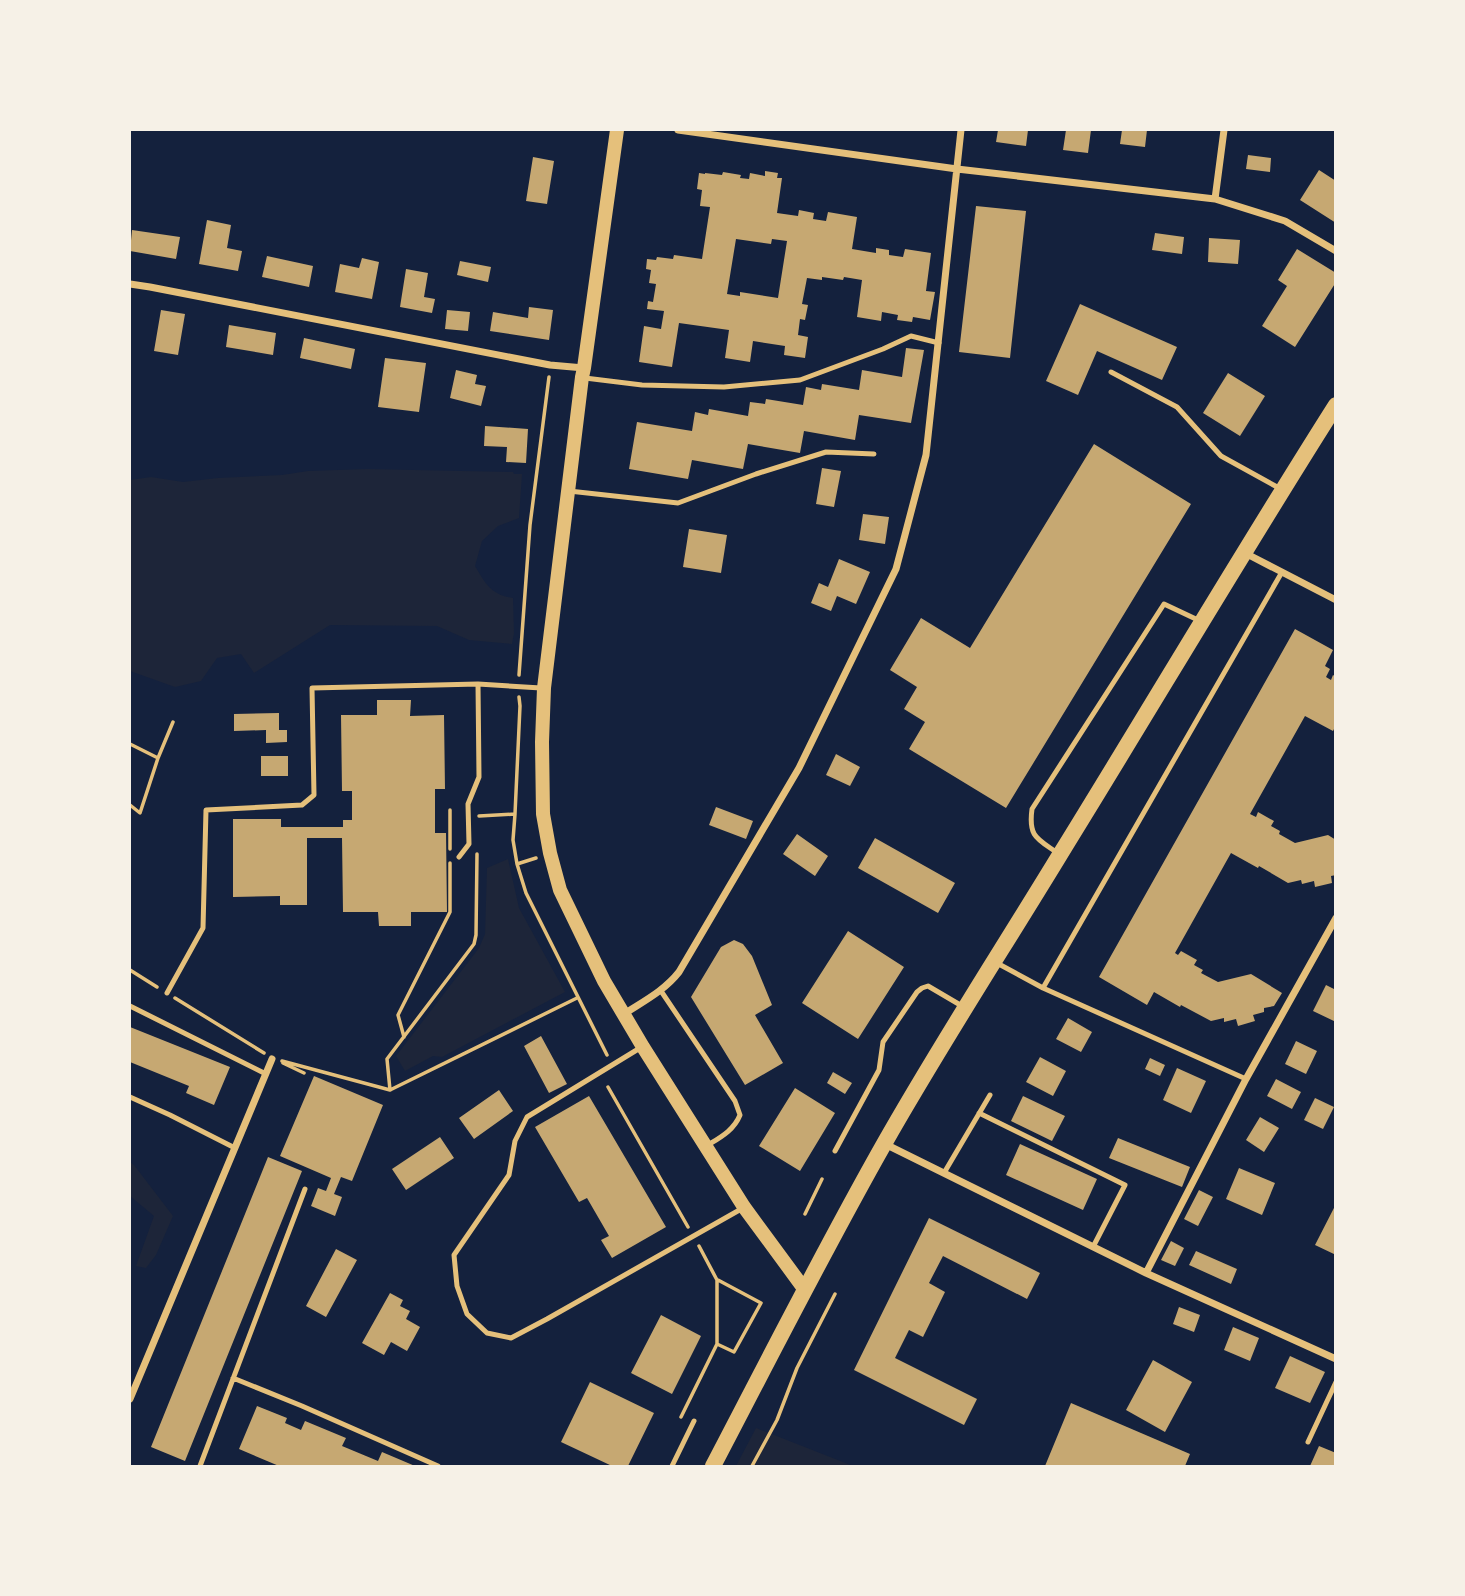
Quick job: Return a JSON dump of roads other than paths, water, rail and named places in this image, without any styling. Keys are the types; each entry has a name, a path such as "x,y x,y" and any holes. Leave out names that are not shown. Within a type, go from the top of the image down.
{"main road":[{"path":"617,130 583,372 544,688 543,814 560,890 604,981 744,1208 805,1290"},
{"path":"713,1466 884,1144 993,961 1335,405"}],"street":[{"path":"678,130 957,169 1215,199 1285,221 1335,251"},
{"path":"624,1014 661,991 679,972 799,768 896,569 926,455 961,130"},
{"path":"1215,199 1224,130"},
{"path":"130,284 583,372"},
{"path":"1244,553 1335,600"},
{"path":"1146,1273 1246,1079 1335,918"},
{"path":"130,1399 272,1059"},
{"path":"884,1144 1146,1273 1335,1358"}],"lane":[{"path":"583,372 642,385 737,386 800,380 911,336 939,343"},
{"path":"1111,372 1177,407 1221,456 1282,490"},
{"path":"569,491 678,503 826,452 874,454"},
{"path":"1043,988 1282,572"},
{"path":"1060,854 1034,836 1030,822 1032,809 1164,604 1201,621"},
{"path":"459,858 469,844 468,804 479,777 478,684"},
{"path":"167,993 203,928 206,810 302,805 314,795 313,688 478,684 544,688"},
{"path":"993,961 1043,988 1246,1079"},
{"path":"835,1151 879,1070 883,1042 917,992 928,986 965,1007"},
{"path":"661,991 735,1101 740,1115 731,1129 706,1147"},
{"path":"130,1006 266,1074"},
{"path":"643,1047 527,1117 515,1141 509,1175 454,1255 457,1286 467,1314 487,1333 510,1338 744,1208"},
{"path":"944,1173 990,1095"},
{"path":"130,1097 235,1147"},
{"path":"979,1113 1125,1185 1093,1247"},
{"path":"200,1466 305,1189"},
{"path":"233,1378 438,1466"},
{"path":"1308,1442 1335,1382"},
{"path":"672,1466 694,1420"}]}
